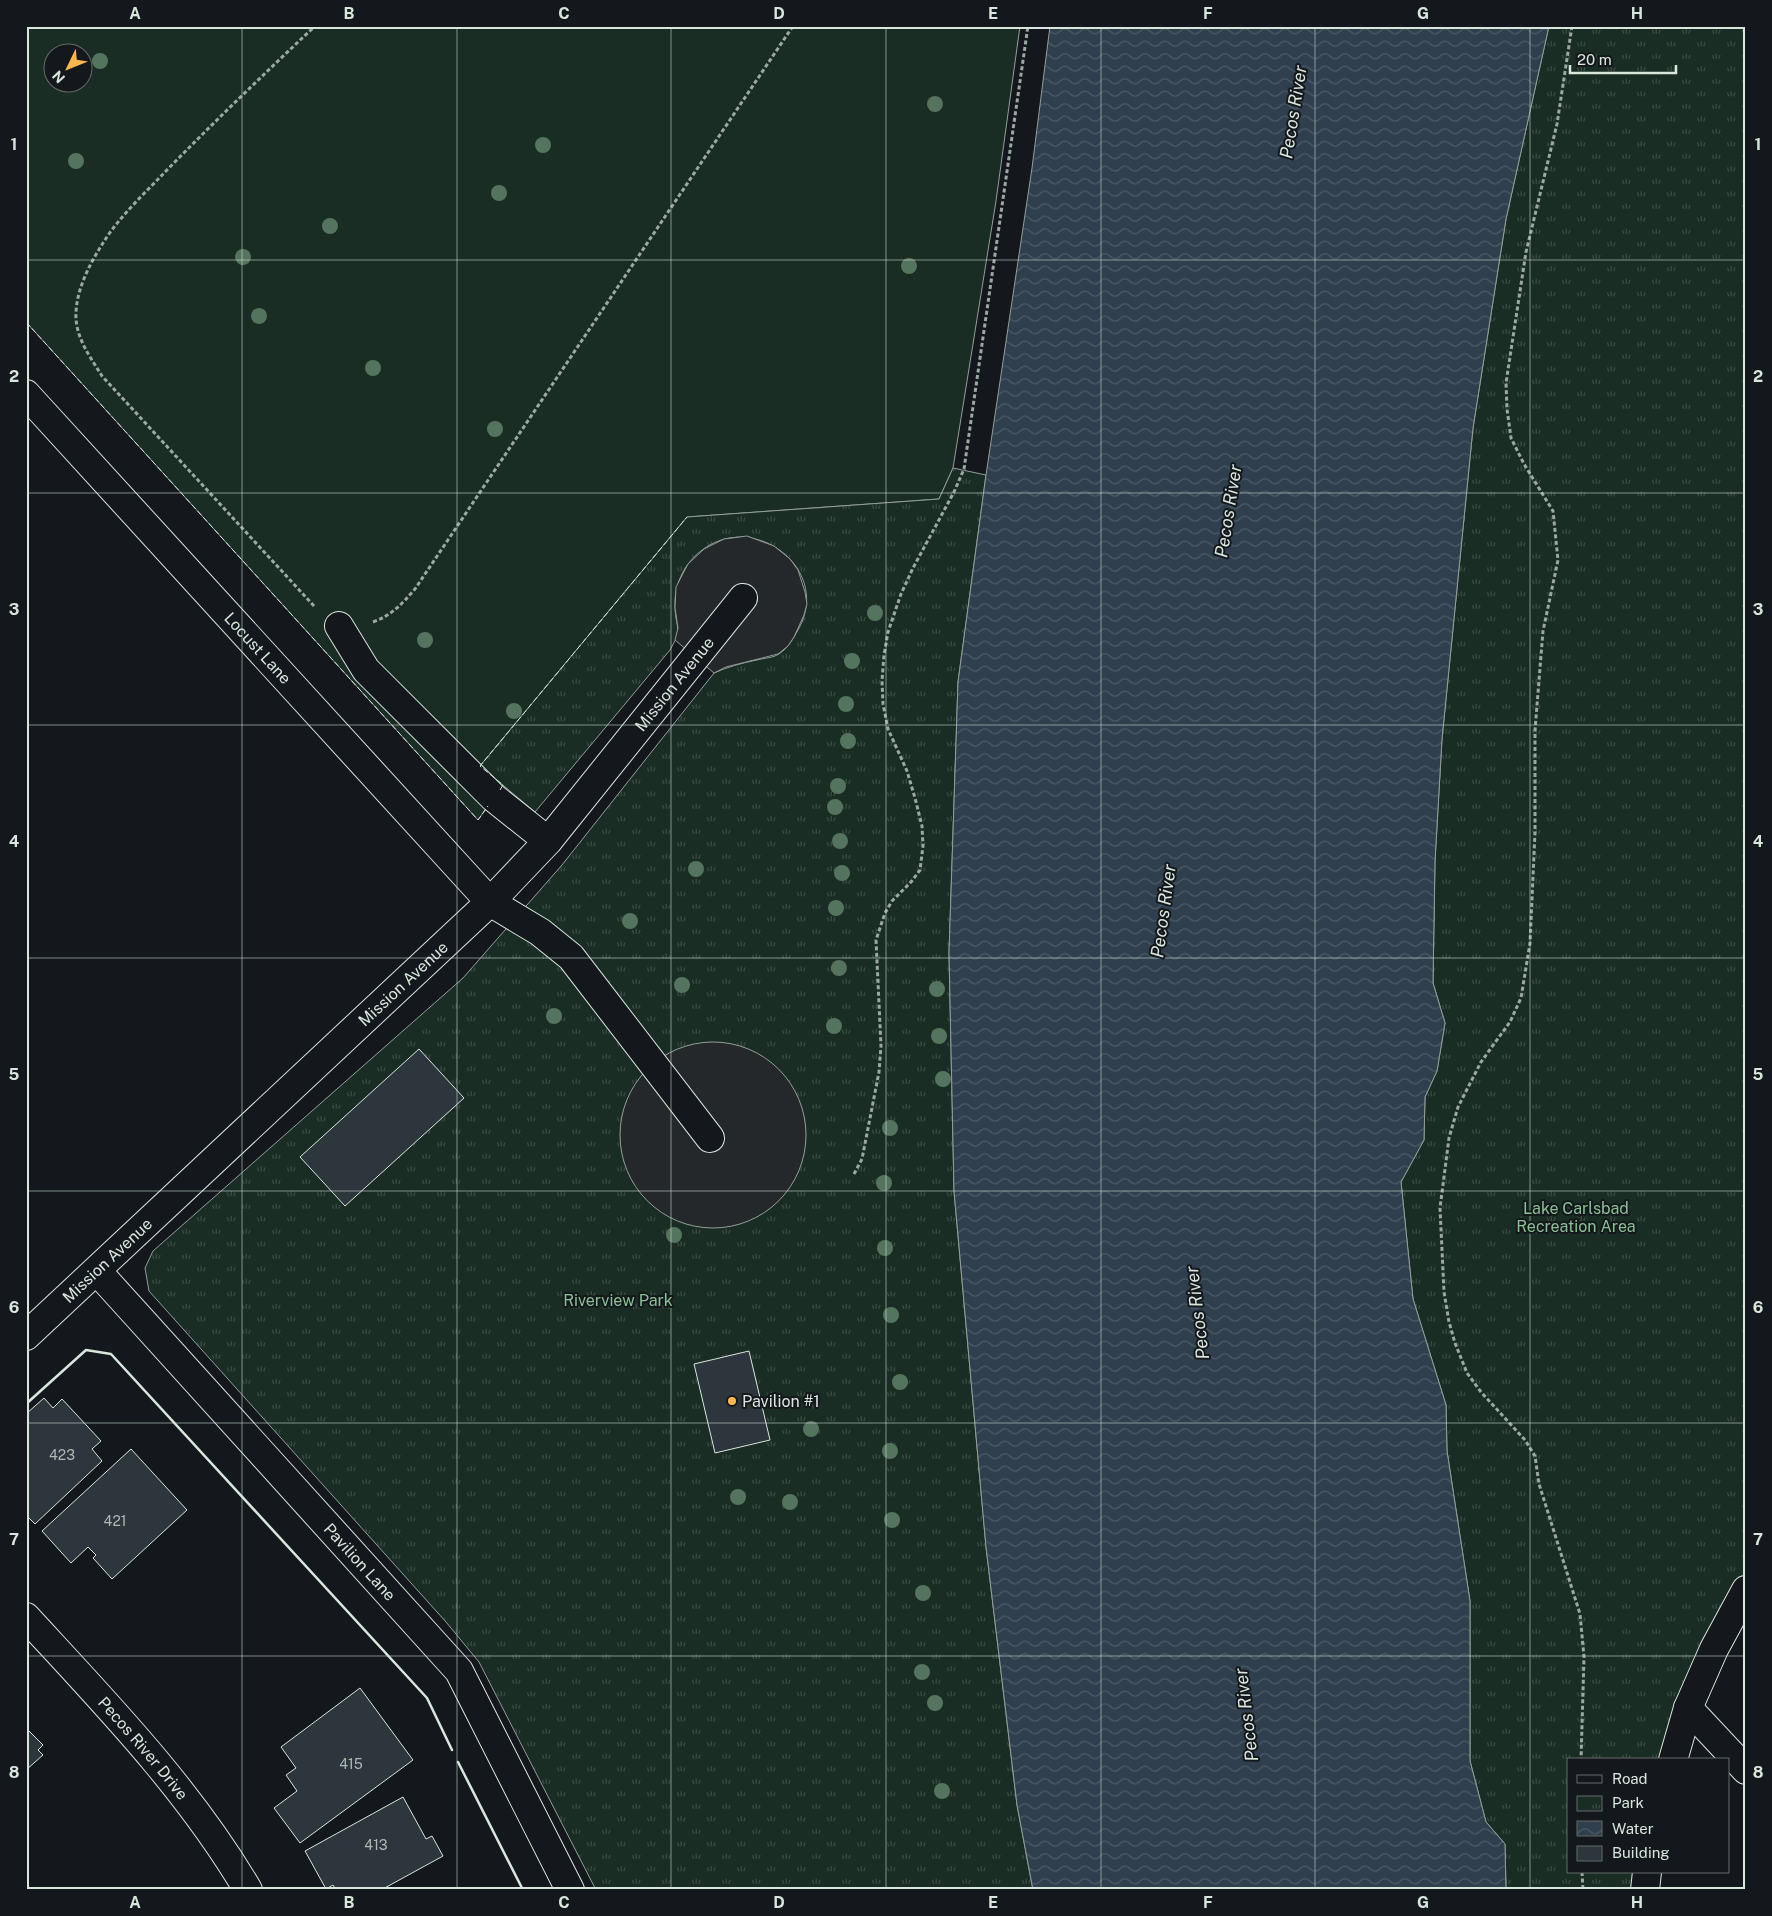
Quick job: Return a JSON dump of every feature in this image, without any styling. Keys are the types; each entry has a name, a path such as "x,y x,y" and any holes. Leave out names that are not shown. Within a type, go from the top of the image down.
{"street":[{"name":"Locust Lane","path":"26,394 490,902 540,932 571,957 710,1138"},
{"name":"Mission Avenue","path":"26,1336 490,902 548,841 744,598"},
{"path":"339,626 366,670 494,798 548,841"},
{"name":"Pavilion Lane","path":"97,1271 459,1671 570,1890"},
{"path":"1674,1758 1688,1708 1714,1649 1746,1590"},
{"name":"Pecos River Drive","path":"26,1617 130,1730 179,1789 231,1860 248,1890"},
{"path":"1688,1708 1746,1770"},
{"path":"1644,1890 1647,1874"}],"path":[{"path":"315,26 205,130 128,211 103,242 89,267 80,292 76,318 83,346 102,376 320,613 339,626 364,625 385,618 400,606 415,589 793,26"},
{"path":"854,1174 862,1159 879,1072 880,1046 876,940 885,913 892,901 920,870 922,846 922,826 915,798 907,771 886,721 882,681 884,655 888,632 901,594 964,469 1028,26"},
{"path":"1572,26 1557,124 1526,252 1506,383 1511,438 1524,464 1553,511 1558,560 1543,632 1535,730 1535,832 1530,943 1521,998 1510,1022 1481,1062 1458,1107 1449,1138 1440,1208 1444,1292 1454,1343 1467,1373 1481,1392 1525,1440 1535,1456 1539,1484 1580,1614 1584,1657 1581,1758"},
{"path":"1582,1874 1583,1890"}],"green space":[{"path":"26,26 1020,26 996,201 953,468 939,499 687,517 480,766 503,785 478,820 26,322"},
{"name":"Lake Carlsbad Recreation Area","path":"1549,26 1746,26 1746,1590 1674,1758 1567,1758 1567,1874 1647,1874 1645,1890 1506,1890 1505,1844 1486,1822 1470,1761 1470,1601 1447,1451 1446,1405 1413,1299 1401,1182 1424,1140 1425,1097 1437,1071 1445,1023 1433,983 1435,861 1442,739 1473,428 1506,219"},
{"name":"Riverview Park","path":"953,468 986,475 958,682 949,953 954,1191 986,1547 1017,1805 1033,1890 596,1890 479,1662 446,1622 149,1291 145,1268 153,1251 463,978 562,865 714,673 735,665 777,655 790,643 798,630 806,606 804,583 793,563 776,548 755,539 732,538 709,545 688,564 678,583 675,611 678,635 670,650 535,812 480,766 687,517 939,499"}],"shaded area":[{"path":"747,536 774,546 790,559 798,570 807,604 794,637 788,646 778,654 726,667 714,673 675,640 678,628 675,608 676,587 688,564 704,549 724,539"},
{"path":"713,1042 749,1049 779,1069 799,1099 806,1135 799,1171 779,1201 749,1221 713,1228 677,1221 647,1201 627,1171 620,1135 627,1099 647,1069 677,1049"}],"water":[{"name":"Pecos River","path":"1050,26 1549,26 1506,219 1473,428 1442,739 1435,861 1433,983 1445,1023 1437,1071 1425,1097 1424,1140 1401,1182 1413,1299 1446,1405 1447,1451 1470,1601 1470,1761 1486,1822 1505,1844 1506,1890 1033,1890 1017,1805 986,1547 954,1191 949,953 958,682 986,475 1032,168"}],"building":[{"path":"419,1049 464,1098 345,1206 300,1157"},
{"name":"Pavilion #1","path":"749,1351 770,1440 715,1453 694,1364"},
{"path":"44,1398 53,1408 62,1399 101,1441 92,1449 102,1461 35,1524 26,1515 26,1414"},
{"path":"131,1449 187,1510 112,1579 93,1558 96,1555 88,1547 71,1563 42,1531"},
{"path":"360,1688 413,1760 300,1843 274,1808 297,1791 286,1775 296,1768 281,1747"},
{"path":"26,1728 43,1745 38,1750 43,1755 26,1770"},
{"path":"403,1797 426,1839 432,1836 443,1856 381,1890 336,1890 333,1885 326,1889 305,1851"}],"fence":[{"path":"26,322 478,820 488,806"},
{"path":"500,790 503,785 480,766 687,517"}],"wall":[{"path":"26,1404 86,1350 111,1354 427,1698 452,1750"},
{"path":"458,1762 523,1890"}],"place":[{"name":"Pavilion #1","path":"732,1401"}]}
